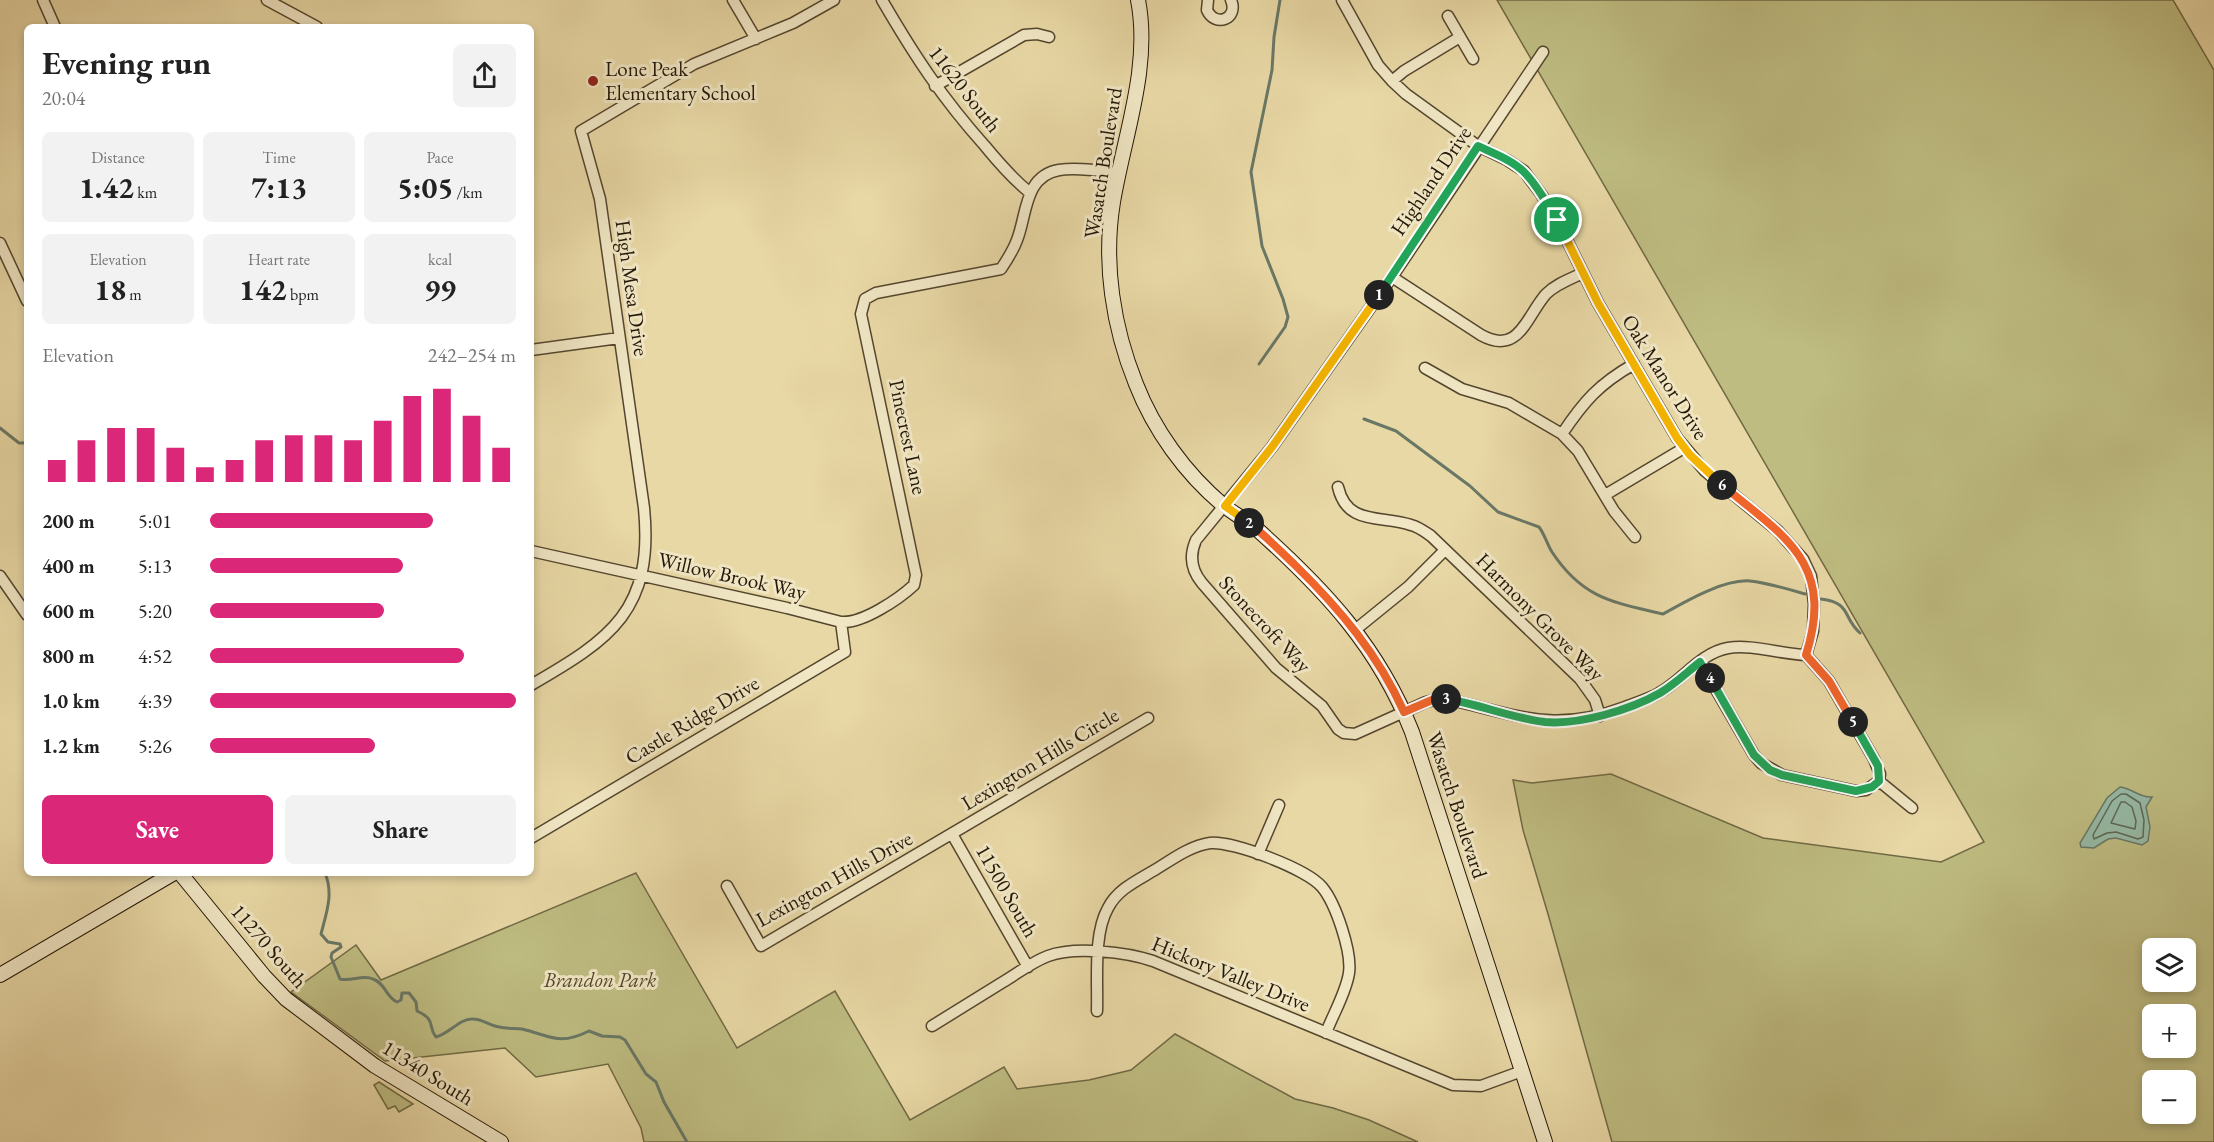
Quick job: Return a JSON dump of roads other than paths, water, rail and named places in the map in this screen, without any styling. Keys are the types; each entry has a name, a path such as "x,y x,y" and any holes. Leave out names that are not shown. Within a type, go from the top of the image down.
{"main road":[{"name":"Wasatch Boulevard","path":"1138,0 1141,26 1140,60 1110,225 1110,267 1118,329 1128,364 1147,408 1172,449 1200,484 1280,550 1356,630 1381,668 1404,712 1545,1142"},
{"path":"0,975 169,876"},
{"name":"11270 South","path":"182,876 274,988 336,1037"},
{"name":"11340 South","path":"336,1037 395,1079 501,1142"}],"street":[{"path":"44,0 54,24"},
{"path":"267,0 311,24"},
{"path":"733,0 756,39"},
{"name":"High Mesa Drive","path":"534,683 580,657 598,643 625,612 641,576 647,537 600,199 581,131 694,64 793,23 834,0"},
{"name":"11620 South","path":"882,0 935,86 1008,173 1029,192"},
{"path":"1208,0 1209,15 1217,20 1228,18 1231,14 1233,9 1231,0"},
{"name":"Oak Manor Drive","path":"1342,0 1378,65 1392,81 1478,146 1524,171 1557,220 1598,303 1684,448 1705,471 1778,531 1803,559 1811,576 1814,604 1813,631 1806,655"},
{"path":"1448,16 1473,59"},
{"path":"935,86 1024,35 1037,34 1049,37"},
{"path":"1392,81 1404,71 1460,37"},
{"name":"Highland Drive","path":"1225,506 1272,447 1392,277 1543,52"},
{"path":"1029,192 1046,175 1057,170 1119,173"},
{"name":"Pinecrest Lane","path":"914,585 916,575 911,548 861,314 865,299 876,293 1001,269 1017,239 1029,192"},
{"path":"0,243 24,295"},
{"path":"1392,277 1481,335 1497,342 1513,338 1550,290 1583,273"},
{"path":"534,350 619,338"},
{"path":"1562,434 1593,392 1634,364"},
{"path":"1425,368 1462,389 1509,403 1562,434 1578,451 1614,511 1635,537"},
{"path":"1605,495 1684,448"},
{"name":"Harmony Grove Way","path":"1338,487 1346,507 1354,513 1420,528 1580,679 1595,700 1600,716"},
{"name":"Stonecroft Way","path":"1225,506 1196,540 1192,549 1193,567 1202,583 1276,668 1322,706 1341,731 1356,734 1404,712"},
{"path":"1356,630 1408,587 1445,550"},
{"name":"Willow Brook Way","path":"534,552 849,623 860,620 914,585"},
{"path":"0,576 24,611"},
{"name":"Castle Ridge Drive","path":"534,836 845,652 841,622"},
{"path":"1404,712 1432,700 1444,699 1545,722 1580,720 1600,716 1658,694 1700,662 1716,652 1733,648 1806,655 1829,681 1874,759 1880,774 1879,781 1872,787 1856,791 1782,775 1770,770 1754,755 1700,662"},
{"name":"Lexington Hills Circle","path":"952,834 1148,718"},
{"path":"1879,781 1912,808"},
{"path":"1258,854 1279,805"},
{"name":"Lexington Hills Drive","path":"727,886 761,946 952,834"},
{"name":"11500 South","path":"952,834 1028,967"},
{"path":"1097,1011 1102,921 1116,896 1128,886 1185,852 1208,843 1234,845 1312,878 1322,886 1335,909 1346,948 1348,973 1326,1033"},
{"name":"Hickory Valley Drive","path":"932,1026 1050,956 1063,953 1099,953 1138,956 1153,961 1453,1085 1481,1086 1522,1071"}],"water":[{"path":"2120,787 2152,797 2146,807 2150,827 2148,841 2142,845 2116,838 2108,839 2094,848 2081,847 2080,843 2107,798"}],"waterway":[{"path":"1259,364 1285,327 1288,317 1262,246 1251,172 1272,70 1280,0"},
{"path":"1364,419 1396,431 1470,486 1498,512 1539,527 1552,552 1575,580 1614,602 1663,614 1705,592 1740,581 1764,583 1805,594"},
{"path":"0,428 19,443 24,443"},
{"path":"1821,599 1842,607 1860,633"},
{"path":"326,876 329,896 321,934 328,942 340,944 341,947 332,953 331,957 340,979 365,977 373,979 397,1002 401,1000 402,993 409,993 416,1002 417,1011 429,1020 436,1037 468,1019 562,1039 579,1036 589,1031 602,1036 620,1037 625,1040 646,1074 656,1082 664,1102 687,1142"}],"place":[{"name":"Lone Peak Elementary School","path":"593,81"}],"park label":[{"name":"Brandon Park","path":"600,980"}]}
